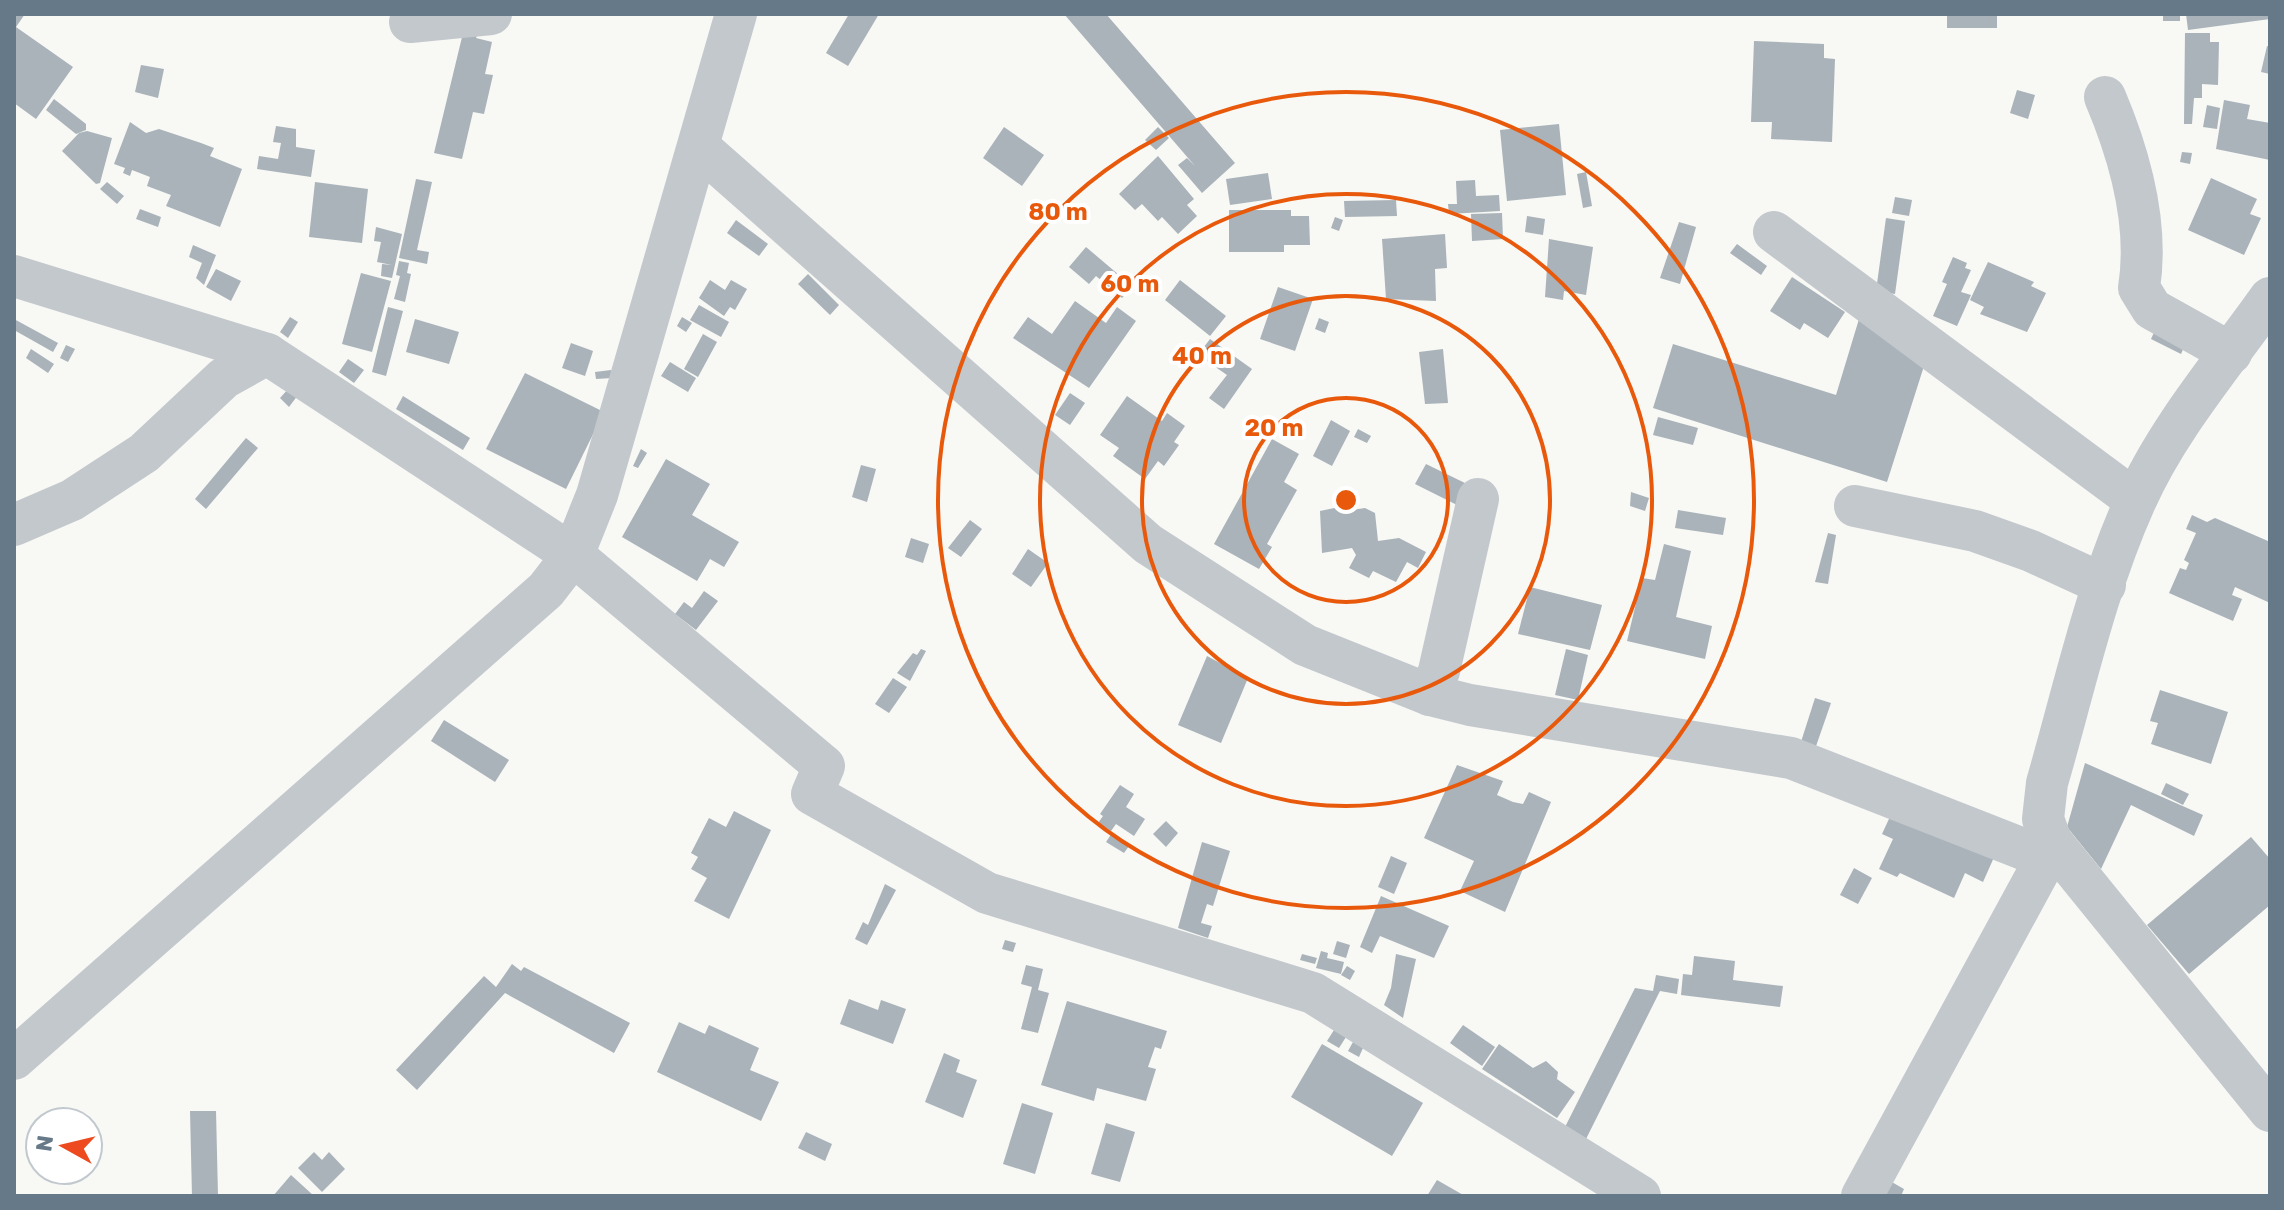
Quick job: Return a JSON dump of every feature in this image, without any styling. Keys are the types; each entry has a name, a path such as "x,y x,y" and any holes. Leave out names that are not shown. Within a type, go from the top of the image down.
{"street":[{"path":"410,22 491,14"},
{"path":"14,1059 546,590 573,555 597,495 700,148 736,14"},
{"path":"2105,97 2117,125 2139,214 2144,258 2139,288 2152,309 2231,353"},
{"path":"700,148 1148,544 1305,645 1430,695 1470,705 1791,758 2048,850 2270,1111"},
{"path":"1774,232 2135,500"},
{"path":"14,276 267,354 325,389 573,555 824,766 812,794 987,893 1313,993 1640,1196"},
{"path":"1862,1196 2048,850 2043,819 2047,783 2105,585 2135,500 2183,421 2270,298"},
{"path":"14,525 72,500 144,453 224,378 267,354"},
{"path":"1430,695 1439,671 1478,499"},
{"path":"1855,506 1975,531 2031,551 2105,585"}],"building":[{"path":"14,14 25,14 16,27 73,67 36,119 14,103"},
{"path":"849,14 879,14 848,66 826,53"},
{"path":"1064,14 1106,14 1235,163 1202,193 1178,165 1187,158 1195,166"},
{"path":"1947,14 1997,14 1997,28 1947,28"},
{"path":"2163,14 2180,14 2180,21 2163,21"},
{"path":"2186,14 2270,14 2270,19 2188,30"},
{"path":"463,33 478,33 476,38 492,42 485,74 493,75 484,114 473,112 462,159 434,153"},
{"path":"2185,33 2210,33 2210,42 2219,42 2218,85 2202,84 2202,98 2194,98 2192,124 2184,124"},
{"path":"1754,41 1824,44 1824,58 1835,59 1832,142 1771,139 1772,122 1751,122"},
{"path":"2267,46 2270,47 2270,74 2261,72"},
{"path":"141,65 164,69 158,98 135,92"},
{"path":"2017,90 2035,95 2028,119 2010,113"},
{"path":"54,99 86,124 86,130 76,134 46,110"},
{"path":"2224,100 2250,105 2247,119 2270,123 2270,160 2216,149"},
{"path":"2207,105 2220,108 2217,129 2203,127"},
{"path":"130,122 146,133 159,129 214,148 210,156 242,169 220,227 166,206 171,195 147,186 150,177 132,170 130,176 123,173 125,168 114,164"},
{"path":"1559,124 1566,195 1507,201 1500,130"},
{"path":"276,126 296,129 296,147 315,150 311,177 257,169 259,156 278,159 281,143 273,142"},
{"path":"1004,127 1044,155 1022,186 983,158"},
{"path":"1158,127 1169,138 1156,150 1145,140"},
{"path":"87,131 112,138 100,183 96,184 62,151 79,133"},
{"path":"2182,152 2192,153 2190,164 2180,162"},
{"path":"1158,156 1194,199 1187,205 1197,216 1178,234 1162,217 1158,221 1142,204 1135,210 1119,194"},
{"path":"1586,172 1592,206 1583,208 1577,174"},
{"path":"1268,173 1272,199 1230,205 1226,179"},
{"path":"2211,178 2257,199 2250,214 2261,218 2244,255 2188,230"},
{"path":"416,179 432,182 417,250 429,252 427,264 399,258"},
{"path":"1475,180 1476,196 1499,195 1500,211 1449,214 1448,204 1457,204 1456,181"},
{"path":"107,182 124,196 117,204 100,189"},
{"path":"315,182 368,189 362,243 309,237"},
{"path":"1895,197 1912,200 1909,216 1892,213"},
{"path":"1396,200 1397,216 1345,217 1344,201"},
{"path":"140,209 161,217 158,227 136,219"},
{"path":"1229,210 1291,210 1291,216 1309,216 1310,245 1284,245 1284,252 1229,252"},
{"path":"1502,213 1503,239 1472,241 1471,214"},
{"path":"1527,216 1545,219 1543,235 1525,232"},
{"path":"1335,217 1343,220 1339,231 1331,228"},
{"path":"1886,218 1905,221 1895,294 1876,291"},
{"path":"736,220 768,244 759,256 727,233"},
{"path":"1679,222 1696,227 1680,284 1660,278"},
{"path":"376,227 402,234 392,278 381,276 382,264 392,265 377,262 381,242 374,241"},
{"path":"1445,234 1447,268 1435,269 1436,301 1386,299 1382,239"},
{"path":"1549,239 1593,247 1586,295 1564,291 1563,300 1545,297"},
{"path":"1737,244 1767,266 1761,275 1730,253"},
{"path":"193,245 216,255 204,285 196,278 202,263 189,257"},
{"path":"1086,247 1132,286 1122,298 1096,276 1089,284 1069,267"},
{"path":"1953,257 1967,263 1965,268 1971,270 1961,292 1971,295 1957,326 1933,316 1947,284 1942,282"},
{"path":"399,261 409,263 407,273 411,274 405,302 394,299 400,276 396,275"},
{"path":"1988,262 2034,282 2031,286 2046,293 2027,332 1980,314 1984,307 1970,300"},
{"path":"216,269 241,281 231,301 206,287"},
{"path":"361,273 391,281 372,352 342,344"},
{"path":"808,274 839,305 830,315 798,284"},
{"path":"1792,277 1845,312 1828,338 1804,323 1800,330 1770,311"},
{"path":"710,280 725,290 731,280 747,289 735,310 730,307 724,316 699,298"},
{"path":"1180,280 1226,316 1210,336 1165,300"},
{"path":"1278,287 1313,299 1295,351 1260,339"},
{"path":"1075,301 1106,323 1117,307 1136,321 1089,388 1013,338 1028,317 1052,334"},
{"path":"699,305 729,322 721,337 690,320"},
{"path":"388,307 403,311 386,376 372,372"},
{"path":"290,317 298,322 288,338 280,332"},
{"path":"682,317 692,323 686,332 677,326"},
{"path":"1319,318 1329,322 1325,333 1315,329"},
{"path":"14,319 58,343 53,352 14,330"},
{"path":"415,319 459,332 449,364 406,352"},
{"path":"1859,319 1924,366 1887,482 1653,408 1673,344 1836,395"},
{"path":"2158,324 2188,338 2181,354 2151,339"},
{"path":"703,334 717,342 698,377 684,369"},
{"path":"1210,339 1252,369 1224,409 1209,398 1227,375 1198,355"},
{"path":"571,343 593,351 585,376 562,368"},
{"path":"66,345 75,349 68,362 60,358"},
{"path":"31,349 54,364 48,373 26,358"},
{"path":"1443,349 1448,403 1425,404 1419,352"},
{"path":"348,359 364,370 354,383 339,372"},
{"path":"670,362 696,378 688,392 661,376"},
{"path":"611,370 612,378 596,379 595,372"},
{"path":"525,373 604,412 566,489 486,449"},
{"path":"289,388 298,395 289,407 280,398"},
{"path":"1070,393 1085,403 1070,425 1055,415"},
{"path":"403,396 470,438 463,450 396,409"},
{"path":"1127,396 1162,421 1167,413 1185,426 1174,442 1179,445 1164,466 1158,461 1145,479 1113,456 1119,448 1100,435"},
{"path":"1658,417 1698,428 1693,445 1653,435"},
{"path":"1331,420 1350,431 1332,466 1313,456"},
{"path":"1358,429 1371,436 1367,443 1354,437"},
{"path":"246,438 258,448 206,509 195,499"},
{"path":"1272,439 1299,454 1284,482 1297,490 1267,544 1272,547 1259,569 1214,544"},
{"path":"641,449 647,453 638,468 633,466"},
{"path":"666,459 710,484 692,515 739,542 724,567 710,559 697,581 622,537"},
{"path":"1426,464 1469,485 1459,506 1415,484"},
{"path":"861,465 876,469 867,502 852,497"},
{"path":"1631,492 1649,498 1645,511 1630,506"},
{"path":"1344,506 1345,511 1365,508 1375,513 1378,541 1399,538 1426,552 1418,568 1407,562 1396,582 1373,571 1369,578 1349,568 1356,555 1352,548 1322,553 1320,511"},
{"path":"1678,510 1726,518 1723,535 1675,528"},
{"path":"2192,515 2207,522 2215,518 2268,541 2270,603 2235,587 2232,595 2242,599 2233,621 2169,593 2180,568 2186,570 2189,563 2184,560 2196,533 2186,529"},
{"path":"970,520 982,529 961,557 948,548"},
{"path":"1828,533 1836,535 1828,584 1815,582"},
{"path":"911,538 929,544 923,563 905,557"},
{"path":"1664,544 1691,551 1676,617 1712,626 1705,659 1627,641 1642,578 1655,580"},
{"path":"1028,549 1048,563 1031,587 1012,574"},
{"path":"1530,587 1602,605 1590,650 1518,634"},
{"path":"704,591 718,601 696,630 675,614 684,602 692,608"},
{"path":"921,649 926,651 910,681 897,673 913,653 917,655"},
{"path":"1566,649 1588,655 1578,700 1555,695"},
{"path":"1207,656 1248,678 1221,743 1178,725"},
{"path":"893,678 907,687 889,713 875,704"},
{"path":"2160,690 2228,712 2211,764 2151,744 2158,723 2150,721"},
{"path":"1815,698 1831,703 1815,749 1800,745"},
{"path":"444,720 509,760 495,782 431,741"},
{"path":"2085,763 2203,815 2194,836 2131,805 2101,869 2067,827"},
{"path":"1457,765 1503,781 1497,795 1513,802 1523,804 1529,792 1551,802 1505,912 1460,891 1474,861 1424,838"},
{"path":"2166,783 2189,794 2183,805 2161,794"},
{"path":"1120,785 1134,794 1126,807 1145,819 1134,836 1116,824 1111,831 1098,823 1103,816 1100,814"},
{"path":"1894,808 1995,855 1983,882 1965,873 1954,898 1900,873 1897,877 1879,869 1893,839 1882,834"},
{"path":"734,811 771,830 729,919 694,901 707,878 691,869 698,857 691,853 709,818 726,827"},
{"path":"1166,821 1178,833 1166,847 1153,834"},
{"path":"1112,833 1129,846 1124,853 1106,842"},
{"path":"2251,837 2270,859 2270,905 2189,974 2147,925"},
{"path":"1202,842 1230,851 1213,906 1207,904 1201,923 1212,926 1208,938 1178,928"},
{"path":"1391,856 1407,863 1394,894 1378,887"},
{"path":"1854,868 1872,878 1858,904 1840,895"},
{"path":"885,884 896,890 867,945 855,939 863,922 868,925"},
{"path":"1381,896 1449,926 1434,958 1380,936 1372,953 1360,947"},
{"path":"1005,940 1016,943 1013,952 1002,949"},
{"path":"1337,941 1350,945 1346,958 1333,954"},
{"path":"1321,951 1328,953 1327,958 1344,962 1341,974 1316,968"},
{"path":"1302,954 1317,958 1315,964 1300,960"},
{"path":"1396,954 1416,959 1403,1018 1384,1005 1391,988"},
{"path":"1694,956 1735,961 1733,980 1783,986 1780,1007 1681,995 1683,974 1692,975"},
{"path":"512,964 521,971 524,967 630,1023 614,1053 505,993 417,1090 396,1070 484,976 496,987"},
{"path":"1026,965 1043,969 1038,990 1049,993 1038,1033 1021,1029 1032,987 1021,984"},
{"path":"1347,966 1355,971 1350,980 1341,975"},
{"path":"1656,975 1679,979 1677,994 1660,991 1585,1141 1563,1131 1635,988 1653,991"},
{"path":"849,999 878,1010 881,1000 906,1009 893,1044 840,1024"},
{"path":"1067,1001 1167,1031 1161,1049 1155,1047 1148,1067 1156,1069 1146,1101 1097,1088 1094,1101 1041,1085"},
{"path":"679,1022 705,1034 709,1025 759,1048 750,1070 779,1082 761,1121 657,1072"},
{"path":"1463,1025 1495,1047 1482,1066 1450,1043"},
{"path":"1334,1030 1346,1037 1339,1048 1327,1041"},
{"path":"1353,1042 1363,1048 1359,1057 1348,1051"},
{"path":"1322,1044 1423,1103 1392,1156 1291,1097"},
{"path":"1499,1044 1533,1068 1546,1061 1558,1072 1557,1079 1575,1092 1557,1118 1482,1069"},
{"path":"944,1053 960,1060 956,1072 977,1080 963,1118 925,1102"},
{"path":"1022,1103 1053,1113 1035,1174 1003,1164"},
{"path":"190,1111 216,1111 218,1196 192,1196"},
{"path":"1106,1123 1135,1132 1120,1182 1091,1174"},
{"path":"806,1132 832,1144 825,1161 798,1148"},
{"path":"314,1152 322,1160 329,1152 345,1169 322,1192 298,1168"},
{"path":"291,1175 314,1196 273,1196"},
{"path":"1437,1180 1465,1196 1427,1196"},
{"path":"1890,1181 1904,1189 1901,1196 1881,1196"}]}
